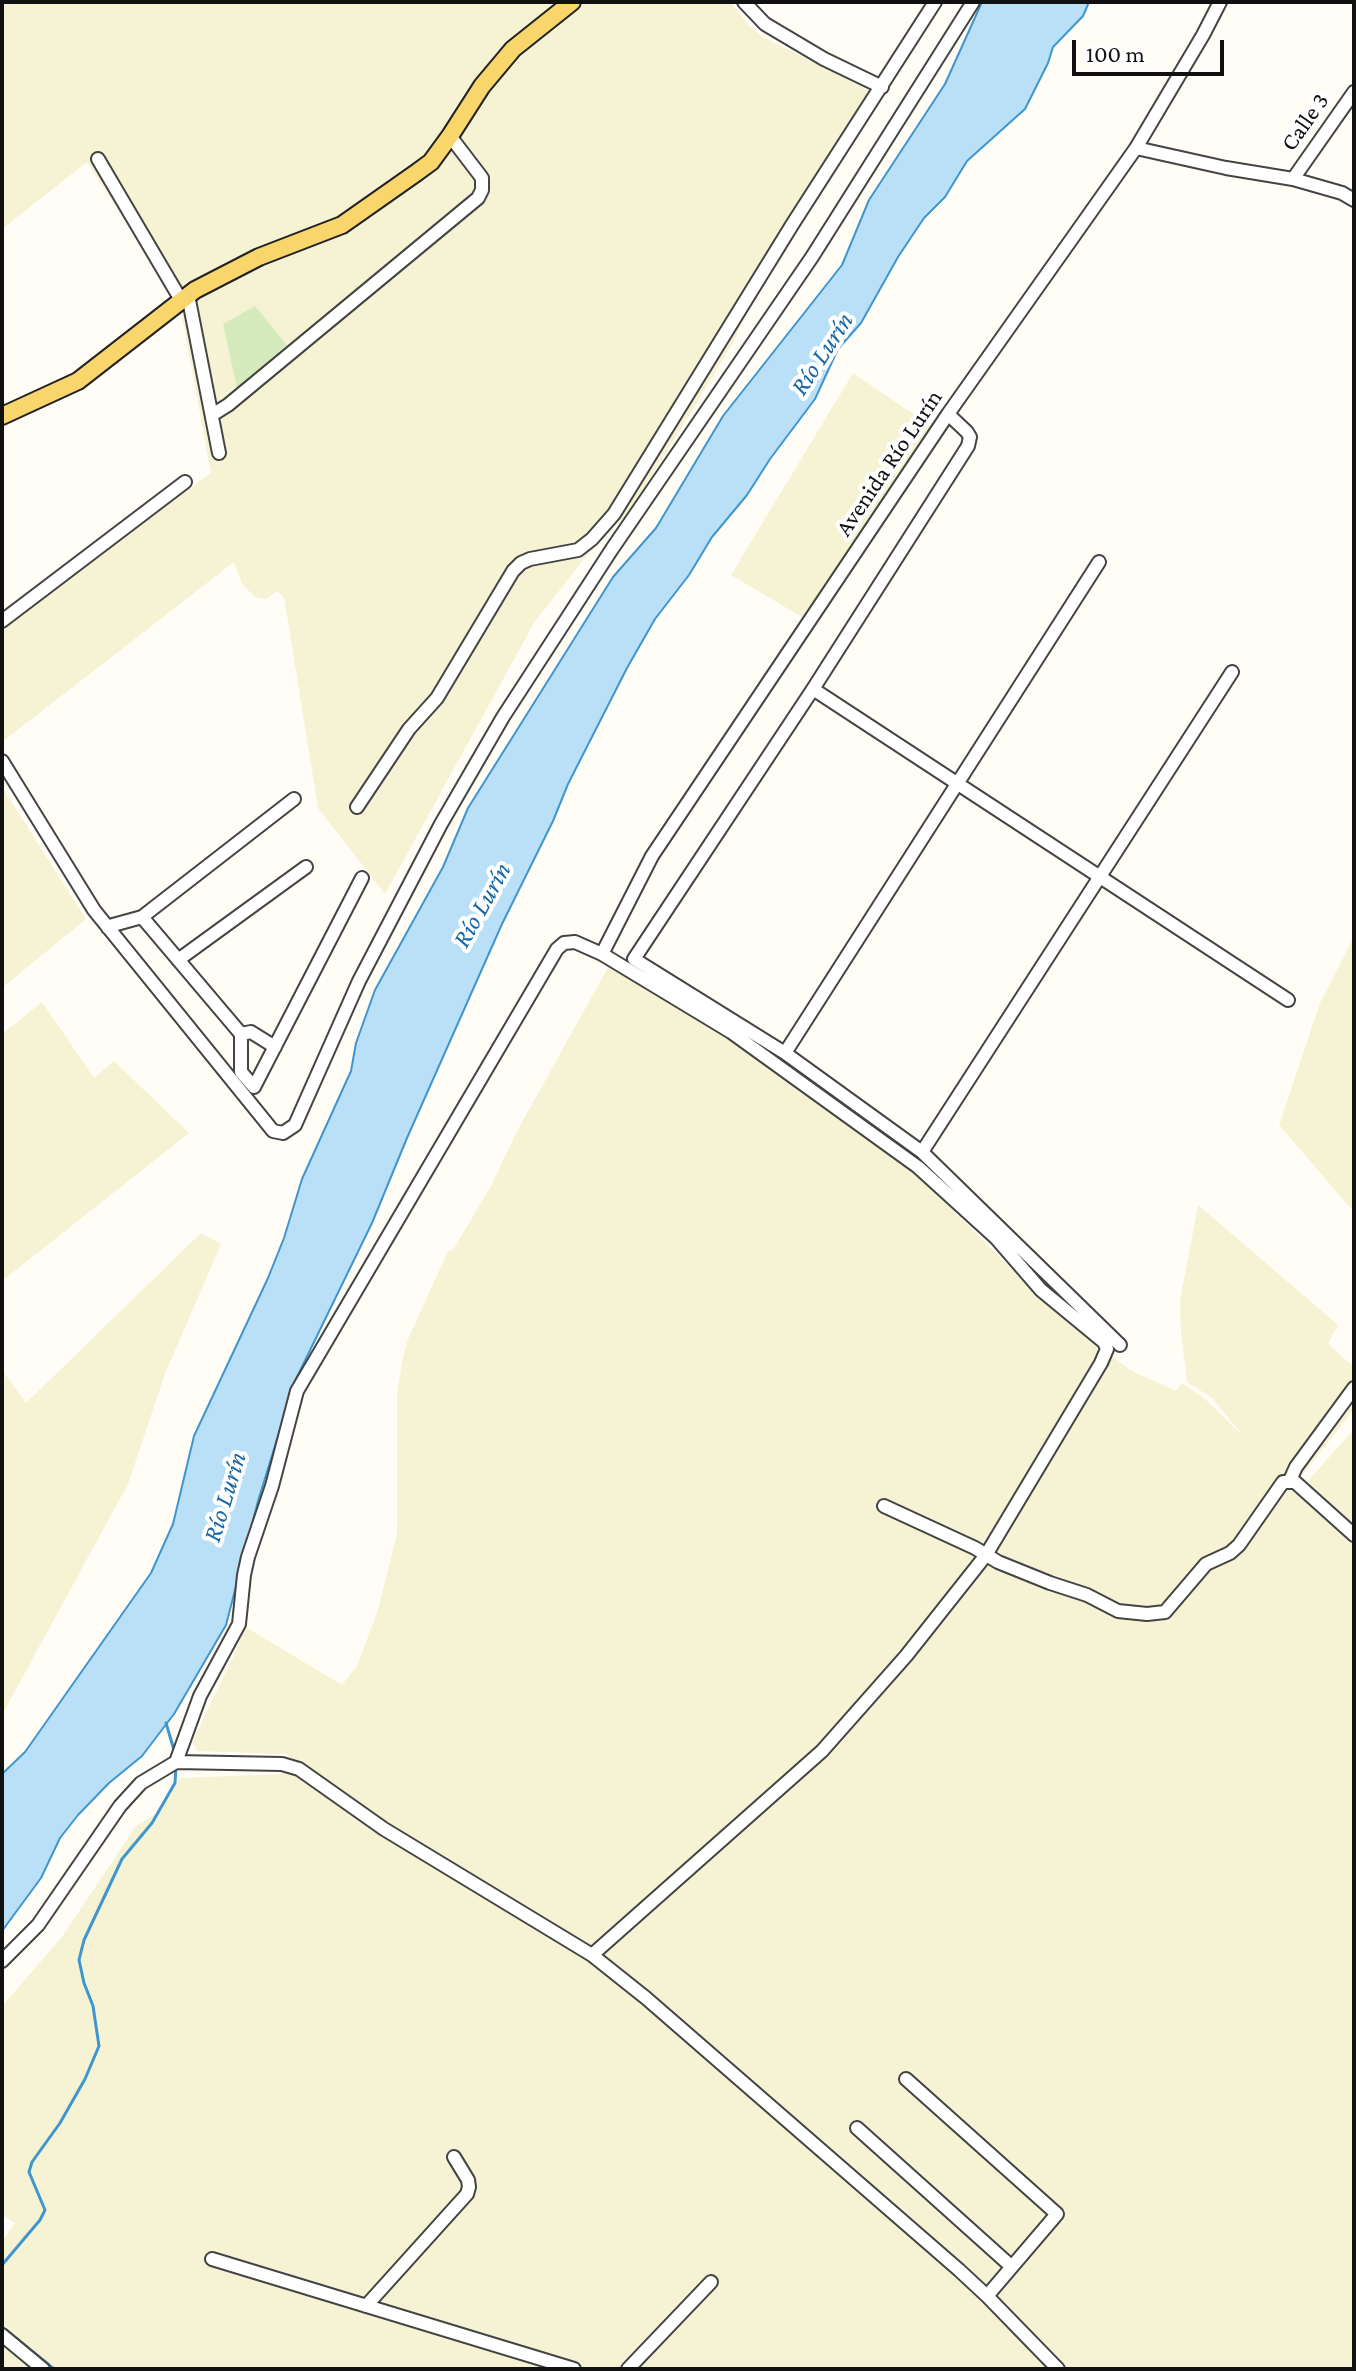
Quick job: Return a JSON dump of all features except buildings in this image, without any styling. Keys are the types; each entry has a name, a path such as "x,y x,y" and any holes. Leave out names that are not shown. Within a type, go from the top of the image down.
{"main road":[{"path":"2,416 78,381 185,298 259,257 342,225 431,162 482,86 513,49 572,2"}],"street":[{"path":"744,2 765,24 824,59 882,87"},
{"path":"357,807 409,729 437,698 513,571 530,559 578,550 614,514 792,225 935,2"},
{"path":"2,761 108,928 273,1131 283,1133 295,1125 359,981 441,824 503,717 612,549 812,257 973,2"},
{"name":"Avenida Río Lurín","path":"602,954 652,856 948,414 1136,148 1220,2"},
{"name":"Calle 3","path":"1293,179 1354,92"},
{"path":"212,415 478,198 482,178 450,136"},
{"path":"1136,148 1293,179 1342,193 1354,200"},
{"path":"98,159 185,298 219,453"},
{"path":"948,414 970,437 968,446 813,689 634,959 785,1053 922,1152 1120,1345"},
{"path":"2,621 185,482"},
{"path":"785,1053 1099,562"},
{"path":"922,1152 1232,672"},
{"path":"813,689 1288,1000"},
{"path":"108,928 142,917 294,799"},
{"path":"178,960 306,867"},
{"path":"142,917 241,1034 241,1072 254,1087 362,878"},
{"path":"176,1762 200,1696 239,1624 248,1557 301,1384 557,949 564,943 575,942 602,954 731,1032 918,1167 996,1238 1041,1290 1104,1342 1107,1349 986,1555 906,1656 822,1751 592,1955"},
{"path":"241,1034 251,1032 275,1047"},
{"path":"1290,1480 1296,1467 1354,1388"},
{"path":"884,1506 986,1555 1050,1583 1087,1595 1118,1611 1147,1614 1161,1613 1206,1564 1230,1553 1239,1545 1283,1482 1290,1480 1299,1485 1354,1535"},
{"path":"2,1961 38,1925 120,1806 141,1783 176,1762 282,1764 299,1769 409,1844 592,1955 646,1998 987,2296 1058,2369"},
{"path":"906,2079 1057,2214 987,2296"},
{"path":"857,2128 1012,2267"},
{"path":"366,2306 467,2194 468,2180 454,2157"},
{"path":"212,2259 574,2369"},
{"path":"628,2369 711,2282"},
{"path":"2,2335 43,2369"}],"shaded area":[{"path":"2,2 731,2 749,26 763,37 868,90 870,98 782,230 735,339 687,419 628,513 583,560 534,623 385,894 318,808 284,597 277,591 266,599 255,597 242,584 234,562 2,742 2,628 211,473 180,305 87,162 2,229"},
{"path":"853,373 934,428 807,620 731,575"},
{"path":"2,787 86,919 2,988"},
{"path":"1354,937 1354,1212 1279,1125 1320,1003"},
{"path":"610,964 739,1045 912,1170 1031,1288 1096,1343 1097,1350 1106,1358 1109,1354 1132,1371 1176,1391 1182,1383 1205,1399 1244,1437 1212,1398 1187,1382 1180,1301 1198,1205 1338,1325 1328,1344 1354,1367 1354,1409 1301,1477 1308,1481 1354,1429 1354,2369 2,2369 2,2241 15,2223 2,2215 2,2006 62,1937 136,1826 161,1811 180,1778 282,1774 289,1757 286,1754 197,1751 192,1742 238,1647 244,1626 342,1685 357,1666 378,1610 397,1533 397,1394 408,1339 448,1251 453,1250 491,1186 516,1133"},
{"path":"42,1002 94,1078 114,1061 189,1133 2,1281 2,1034"},
{"path":"201,1233 221,1244 165,1374 128,1484 2,1715 2,1370 26,1403"}],"green space":[{"path":"255,306 287,345 237,388 223,324"}],"water":[{"name":"Río Lurín","path":"982,2 1089,2 1083,16 1053,47 1025,109 967,161 945,197 924,218 861,323 838,349 815,399 747,495 712,537 689,575 655,619 627,668 502,924 372,1223 295,1381 258,1501 226,1625 174,1714 142,1756 109,1783 78,1815 60,1838 41,1878 2,1931 2,1774 25,1752 151,1573 173,1524 194,1436 268,1278 302,1179 351,1071 356,1043 375,990 443,867 468,808 613,577 656,528 723,416 842,265 869,200 945,84"}],"waterway":[{"path":"166,1723 174,1750"},
{"path":"2,2265 45,2210 29,2172 32,2162 60,2123 85,2079 99,2046 93,2006 79,1960 84,1940 122,1859 152,1823 175,1783 176,1766"},
{"path":"2,2327 54,2369"}]}
